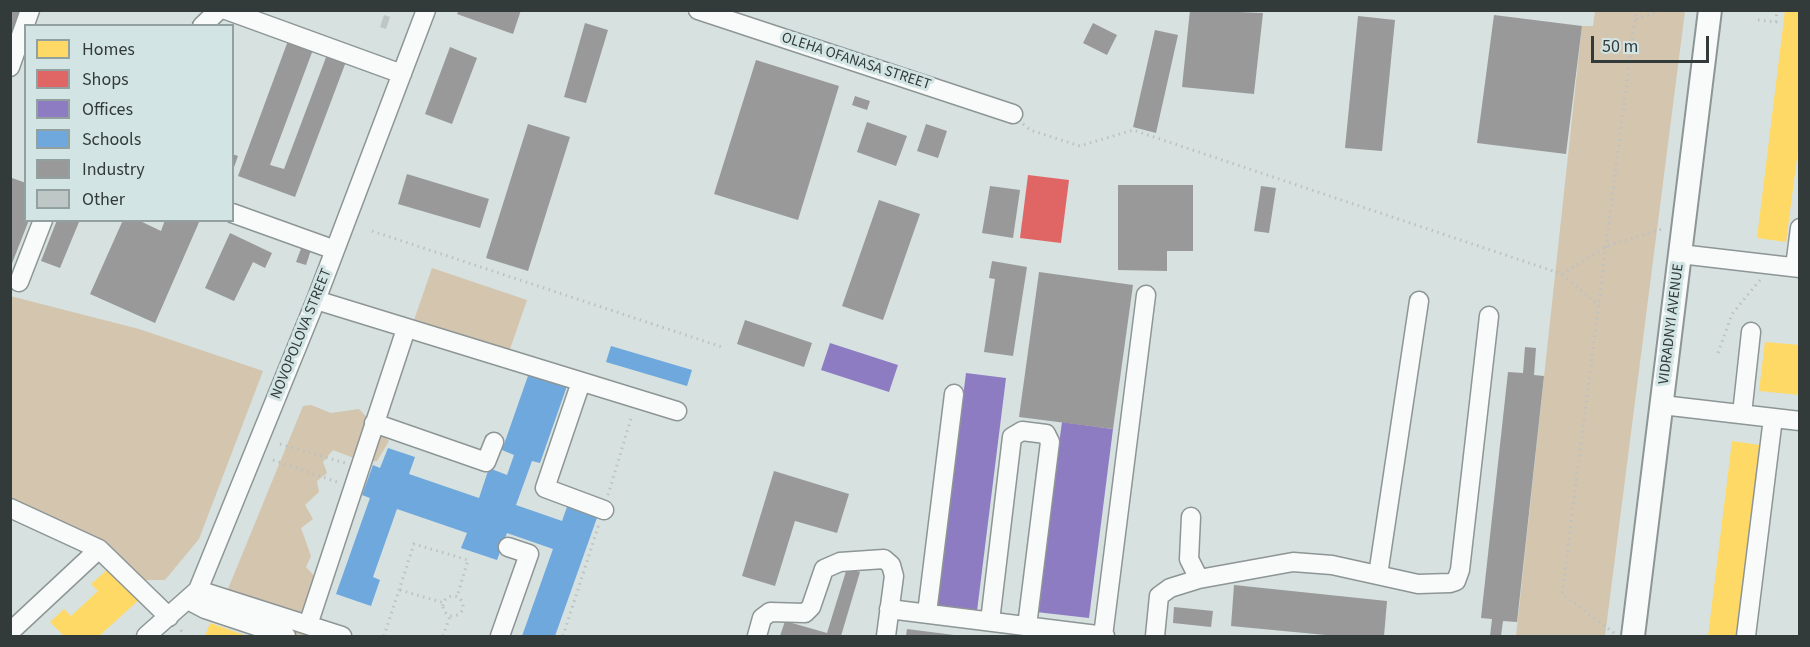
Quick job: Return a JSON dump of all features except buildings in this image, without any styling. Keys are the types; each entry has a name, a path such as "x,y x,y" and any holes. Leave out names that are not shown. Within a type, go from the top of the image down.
{"main road":[{"name":"VIDRADNYI AVENUE","path":"1623,635 1662,405 1710,10"}],"street":[{"path":"204,24 219,10"},
{"path":"226,10 402,74"},
{"name":"NOVOPOLOVA STREET","path":"146,636 175,623 193,595 316,300 426,10"},
{"name":"OLEHA OFANASA STREET","path":"698,10 1013,114"},
{"path":"10,67 24,27"},
{"path":"234,214 335,250"},
{"path":"19,282 42,222"},
{"path":"1680,254 1797,268 1800,228"},
{"path":"889,609 1104,636 1146,295"},
{"path":"316,300 677,411"},
{"path":"1378,575 1419,301"},
{"path":"1155,636 1160,596 1170,588 1199,579 1293,562 1332,565 1418,584 1455,581 1460,570 1489,316"},
{"path":"308,626 358,468 406,329"},
{"path":"1742,414 1751,332"},
{"path":"580,382 545,488 604,510"},
{"path":"927,613 954,394"},
{"path":"1662,405 1800,421"},
{"path":"1746,636 1773,418"},
{"path":"374,423 486,462 494,442"},
{"path":"990,621 1012,437 1022,431 1046,434 1050,442 1027,626"},
{"path":"10,507 99,549 175,623"},
{"path":"1191,517 1189,559 1199,579"},
{"path":"500,636 529,554 507,547"},
{"path":"10,632 99,549"},
{"path":"757,636 762,618 770,612 805,613 811,607 824,569 840,562 884,559 891,565 894,576 886,636"},
{"path":"193,595 342,636"},
{"path":"193,595 205,609 286,636"}],"path":[{"path":"1623,635 1562,594 1636,10"},
{"path":"1635,19 1663,10"},
{"path":"1758,20 1776,22 1777,10"},
{"path":"1013,114 1030,130 1080,146 1133,130 1563,274 1599,306"},
{"path":"1563,274 1607,246 1662,229"},
{"path":"372,231 725,348"},
{"path":"1718,353 1732,314 1761,277"},
{"path":"280,444 358,468"},
{"path":"273,460 353,488"},
{"path":"384,636 414,544 468,560 457,597"},
{"path":"399,590 444,603"},
{"path":"449,597 457,597 463,602 463,609 458,616 450,616 444,610 444,603 449,597"},
{"path":"443,636 450,616"},
{"path":"175,623 183,636"}],"shaded area":[{"path":"1595,11 1685,11 1605,636 1516,636 1582,26 1593,26"},
{"path":"432,268 527,300 509,352 414,320"},
{"path":"10,296 139,329 263,371 199,539 165,580 140,580 11,499"},
{"path":"311,405 331,413 359,409 389,441 377,461 364,462 333,450 323,462 327,473 317,481 319,492 305,505 313,519 301,528 311,556 306,567 327,590 302,616 342,636 261,636 228,589 303,406"}]}
